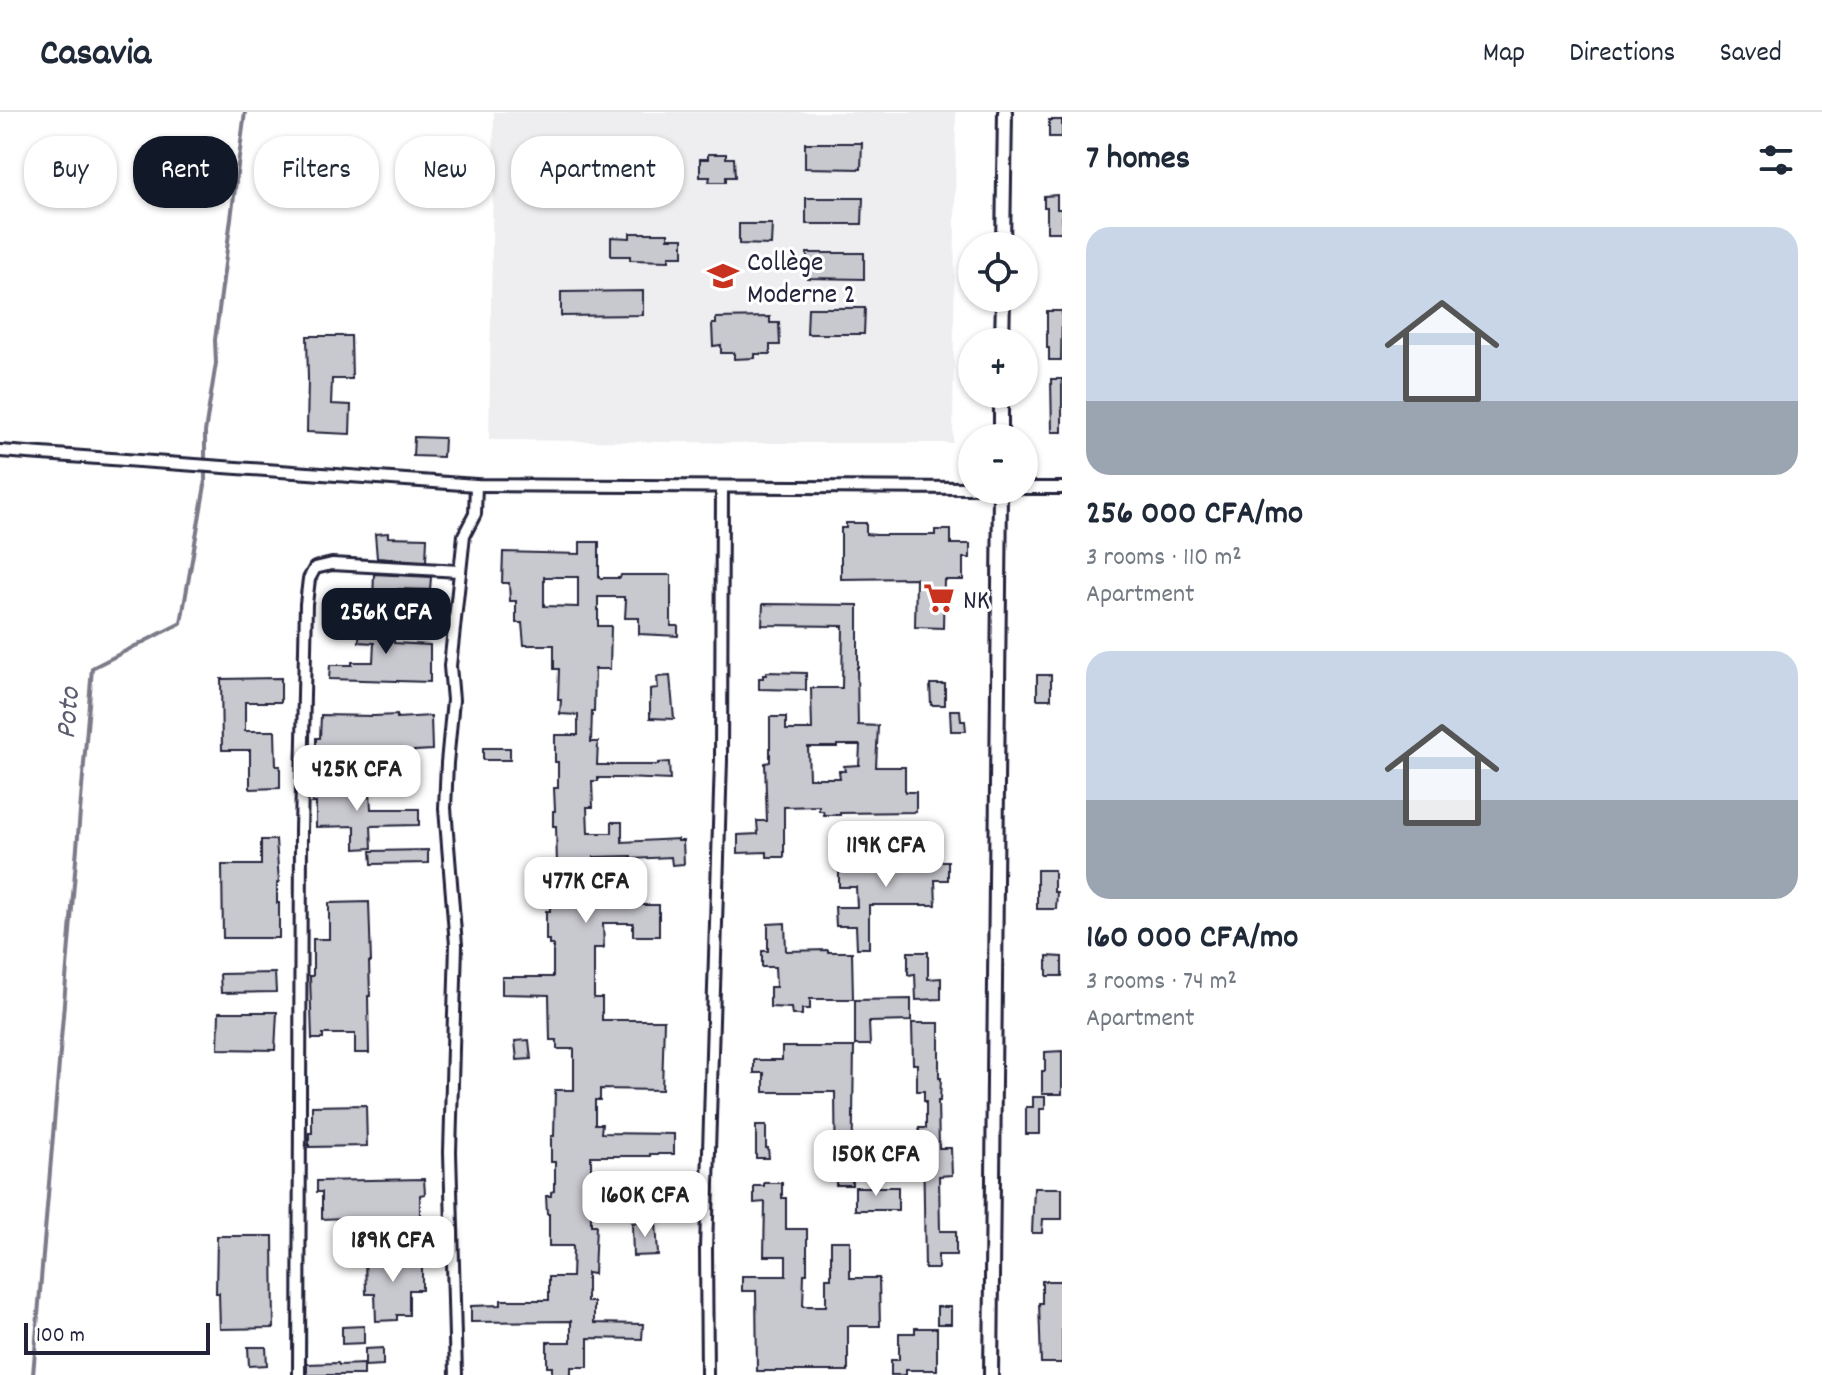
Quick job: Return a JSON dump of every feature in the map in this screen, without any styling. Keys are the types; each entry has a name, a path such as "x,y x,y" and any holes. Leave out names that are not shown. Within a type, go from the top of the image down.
{"street":[{"path":"1003,232 1005,112"},
{"path":"0,451 476,485 958,488"},
{"path":"456,1375 450,1152 456,945 445,808 453,700 450,666 464,535 475,514 476,485"},
{"path":"707,1375 706,1249 721,760 722,487"},
{"path":"1038,488 1062,488"},
{"path":"991,1375 1000,504"},
{"path":"299,1375 301,831 309,579 315,568 332,564 460,571"}],"shaded area":[{"name":"Collège Moderne 2","path":"494,112 956,112 953,443 489,440 493,208 495,208"}],"building":[{"path":"1049,120 1062,120 1062,137 1049,137"},
{"path":"805,143 862,143 861,169 805,168"},
{"path":"708,154 726,154 726,158 734,158 735,177 726,177 726,182 709,182 710,177 700,177 700,159 708,159"},
{"path":"1057,195 1057,209 1062,209 1062,232 1047,232 1044,196"},
{"path":"806,198 863,198 862,224 806,224"},
{"path":"739,224 772,224 771,245 739,244"},
{"path":"630,233 668,233 668,238 683,238 683,256 669,256 669,261 611,256 611,237 630,238"},
{"path":"807,253 864,253 864,279 807,278"},
{"path":"643,291 643,315 561,316 561,292"},
{"path":"808,308 865,308 864,334 807,334"},
{"path":"1047,311 1062,311 1061,360 1049,360"},
{"path":"770,317 770,323 779,323 780,345 770,345 770,354 734,359 734,353 721,353 721,345 713,346 712,324 716,324 716,318"},
{"path":"307,336 351,336 352,379 332,379 331,404 351,405 350,434 307,432"},
{"path":"1051,379 1062,379 1062,432 1052,432"},
{"path":"414,437 444,438 443,457 413,456"},
{"path":"846,523 866,523 866,534 876,535 935,535 935,530 951,530 951,544 970,544 970,558 963,558 963,580 944,580 943,628 915,627 916,578 841,579 841,528 846,528"},
{"path":"388,533 388,537 427,538 426,561 377,558 375,534"},
{"path":"580,542 599,542 599,578 671,575 671,626 678,626 678,636 639,634 639,618 625,618 624,597 598,597 598,626 611,626 610,669 595,669 591,742 598,742 597,765 658,765 669,762 670,780 598,778 598,781 592,781 593,807 587,807 588,833 612,833 612,822 622,822 622,842 678,839 683,841 684,864 672,865 671,857 594,857 594,886 628,888 628,905 659,905 659,936 633,936 633,923 603,923 604,948 594,948 594,998 602,998 602,1020 664,1020 662,1090 600,1089 600,1100 595,1100 595,1124 602,1124 601,1133 674,1134 674,1154 591,1156 591,1225 596,1225 594,1274 587,1273 587,1302 594,1302 594,1323 643,1324 642,1339 588,1338 588,1367 571,1367 571,1375 552,1375 552,1367 547,1367 547,1342 571,1342 571,1321 471,1322 471,1306 501,1305 501,1300 549,1300 549,1277 572,1277 573,1246 549,1246 546,1196 551,1196 555,1183 551,1136 554,1136 555,1090 574,1090 574,1049 557,1049 557,1040 550,1040 549,995 502,994 502,977 553,977 553,945 546,940 546,911 550,911 550,905 558,905 556,826 553,826 554,788 558,788 555,735 578,735 578,715 560,714 559,669 554,669 554,645 524,645 522,623 516,623 516,601 510,601 509,583 502,583 503,552 580,554","holes":["544,577 578,577 578,607 544,606"]},
{"path":"374,574 431,577 430,590 398,589 397,601 373,600"},
{"path":"763,604 858,605 858,725 878,726 876,767 905,767 905,792 916,792 916,812 824,815 823,811 819,811 819,806 784,807 784,857 767,857 767,852 738,853 738,835 758,834 757,821 767,821 765,763 770,762 770,717 786,717 786,730 812,729 811,688 842,688 843,626 762,625","holes":["860,745 859,765 844,766 845,771 839,771 840,778 809,778 808,747"]},
{"path":"360,606 372,607 372,624 394,623 394,643 430,645 430,682 329,679 330,665 373,662 374,643 359,642"},
{"path":"766,672 806,673 806,690 759,689 759,678 763,678"},
{"path":"1037,675 1051,675 1051,699 1037,699"},
{"path":"670,676 674,719 650,718 650,689 658,688 657,677"},
{"path":"281,678 281,702 245,702 245,731 275,731 280,788 250,789 250,750 222,750 221,679"},
{"path":"930,684 945,684 945,705 931,705"},
{"path":"950,710 960,710 966,731 951,731"},
{"path":"321,715 431,716 432,750 397,752 397,755 316,752"},
{"path":"483,748 510,748 510,760 483,760"},
{"path":"312,788 370,791 371,809 419,809 419,825 371,826 372,848 355,849 355,826 316,827 316,803 312,803"},
{"path":"261,840 276,840 279,938 223,938 222,865 261,865"},
{"path":"428,850 428,863 372,864 371,851"},
{"path":"839,861 948,861 948,880 935,880 936,905 869,905 869,948 857,948 856,926 836,926 835,907 857,907 856,887 839,887"},
{"path":"1037,870 1054,870 1056,909 1037,909"},
{"path":"369,902 369,1053 355,1053 355,1034 323,1034 323,1039 312,1039 310,976 313,976 313,939 329,939 329,903"},
{"path":"785,923 786,951 852,952 853,999 810,999 810,1009 802,1009 802,1015 792,1015 791,1008 770,1007 770,987 776,987 775,967 762,967 762,951 768,951 768,924"},
{"path":"908,952 928,952 928,979 941,978 941,999 916,1000 915,974 908,975"},
{"path":"1047,956 1062,957 1062,976 1047,976"},
{"path":"275,973 276,992 221,993 220,974"},
{"path":"911,999 911,1021 869,1022 870,1045 855,1045 855,1000"},
{"path":"219,1012 277,1012 275,1050 218,1049"},
{"path":"912,1023 939,1023 939,1148 951,1148 952,1175 939,1176 940,1231 956,1231 956,1255 938,1255 938,1269 925,1269 923,1139 919,1139 919,1128 926,1128 926,1101 924,1091 917,1091"},
{"path":"529,1040 531,1059 517,1060 515,1041"},
{"path":"782,1047 854,1047 852,1185 836,1185 835,1092 764,1092 764,1073 754,1073 754,1060 782,1060"},
{"path":"1062,1051 1062,1094 1042,1094 1045,1052"},
{"path":"1033,1097 1045,1097 1045,1109 1040,1109 1040,1134 1026,1134 1026,1107 1033,1107"},
{"path":"366,1105 367,1146 309,1147 312,1106"},
{"path":"756,1126 766,1126 769,1158 756,1158"},
{"path":"424,1179 425,1194 420,1195 420,1218 365,1220 366,1255 346,1256 345,1218 322,1219 322,1192 317,1192 317,1181"},
{"path":"764,1183 782,1183 782,1198 786,1198 786,1229 807,1229 803,1306 826,1306 826,1278 831,1278 831,1241 850,1241 850,1278 879,1278 880,1326 848,1326 848,1371 757,1371 756,1291 742,1291 742,1276 786,1276 786,1256 764,1256 765,1202 754,1203 754,1186 764,1186"},
{"path":"855,1187 898,1187 898,1210 855,1210"},
{"path":"1034,1188 1062,1188 1062,1219 1043,1219 1042,1233 1032,1233"},
{"path":"656,1222 658,1255 633,1256 632,1223"},
{"path":"217,1236 273,1236 274,1328 220,1329 219,1293 216,1293"},
{"path":"422,1256 422,1290 409,1290 409,1315 397,1315 397,1320 376,1321 375,1294 366,1294 365,1257"},
{"path":"1042,1281 1062,1281 1062,1363 1041,1363 1039,1303 1042,1303"},
{"path":"937,1307 951,1307 951,1324 937,1324"},
{"path":"364,1326 364,1343 342,1344 342,1327"},
{"path":"915,1328 937,1328 937,1370 906,1370 906,1375 891,1375 891,1360 899,1360 899,1333 915,1333"},
{"path":"248,1347 266,1347 267,1365 249,1366"},
{"path":"383,1348 383,1365 365,1366 365,1349"},
{"path":"307,1364 364,1364 364,1375 307,1375"}],"waterway":[{"name":"Poto","path":"33,1375 92,668 181,623 205,485 205,432 245,112"}],"place":[{"name":"Collège Moderne 2","path":"723,276"},
{"name":"NK","path":"939,598"}]}
